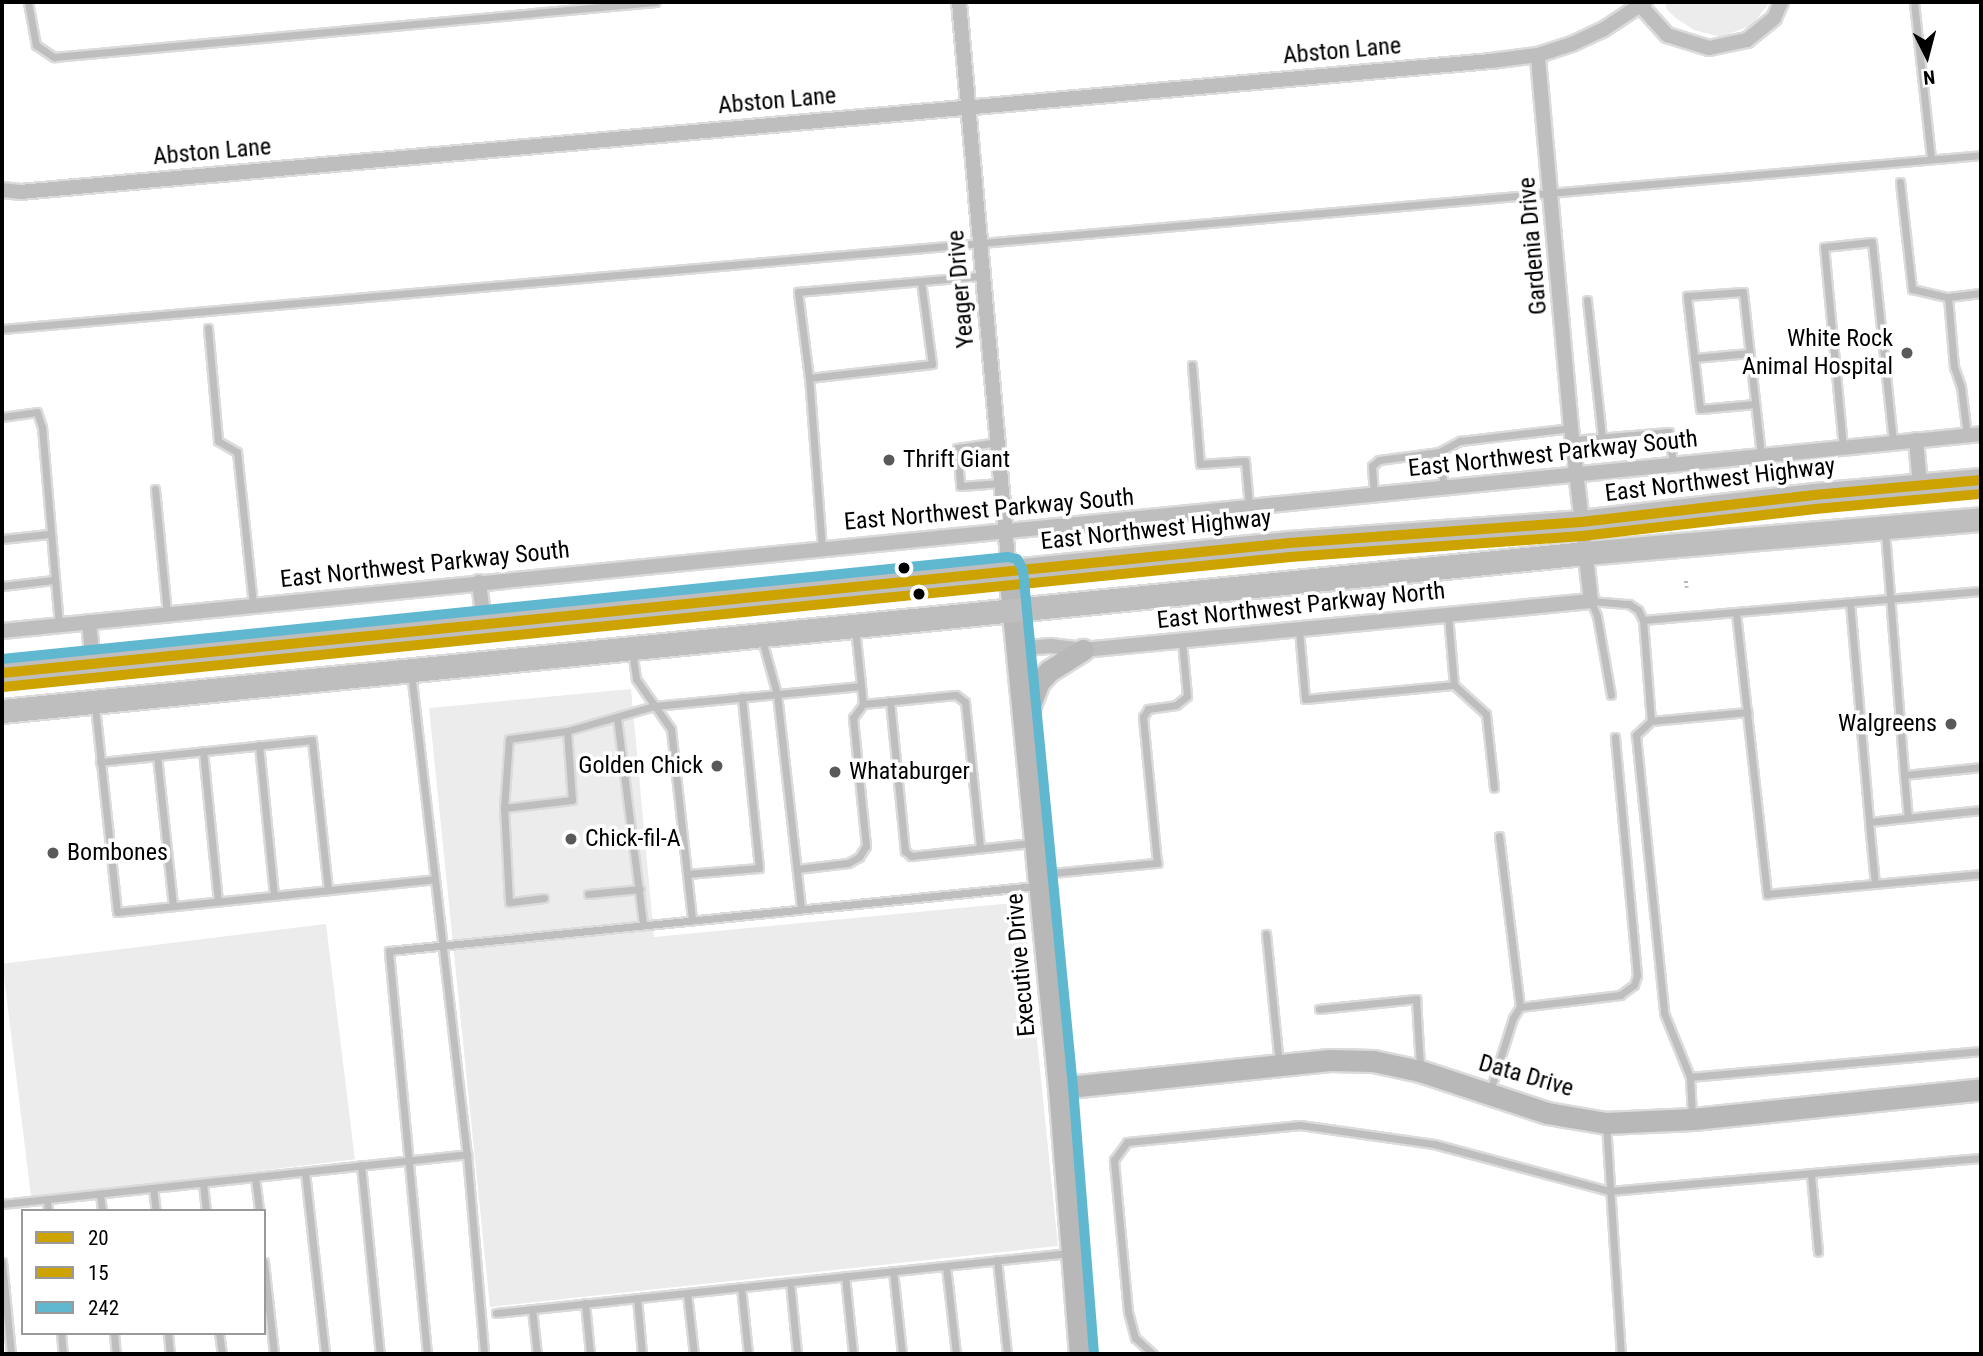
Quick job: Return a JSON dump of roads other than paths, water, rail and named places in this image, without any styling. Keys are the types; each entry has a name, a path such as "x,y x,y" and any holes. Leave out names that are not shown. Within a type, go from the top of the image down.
{"main road":[{"name":"East Northwest Highway","path":"2,673 1342,538 1581,522 1981,480"},
{"path":"2,712 1585,553 1981,519"},
{"path":"411,671 413,631"}],"street":[{"name":"Yeager Drive","path":"959,2 1009,571"},
{"path":"1538,55 1604,29 1643,4 1667,35 1709,48 1747,40 1774,18 1781,2"},
{"name":"Abston Lane","path":"2,190 20,192 1538,55"},
{"name":"Gardenia Drive","path":"1538,55 1572,434 1591,601"},
{"path":"2,204 20,192"},
{"name":"East Northwest Parkway South","path":"2,631 1974,435"},
{"path":"1916,440 1920,485"},
{"name":"Executive Drive","path":"1009,571 1059,1088 1080,1354"},
{"path":"479,582 484,623"},
{"name":"East Northwest Parkway North","path":"1015,649 1051,646 1083,650 1591,601"},
{"path":"89,622 93,664"},
{"path":"1023,723 1039,682 1049,671 1083,650"},
{"name":"Data Drive","path":"1059,1088 1330,1059 1373,1061 1420,1071 1547,1113 1606,1123 1693,1119 1981,1089"}],"lane":[{"path":"28,2 36,45 54,57 655,2"},
{"path":"1914,2 1931,159"},
{"path":"2,329 1981,155"},
{"path":"1900,182 1912,289 1948,297 1981,293"},
{"path":"1843,447 1824,247 1872,242 1893,443"},
{"path":"822,549 809,378 798,292 982,276"},
{"path":"809,378 932,364 921,282"},
{"path":"1755,404 1700,409 1687,296 1743,292 1761,456"},
{"path":"1948,297 1954,367 1974,435"},
{"path":"1587,300 1602,438"},
{"path":"208,328 218,441 237,452 253,605"},
{"path":"1694,358 1750,353"},
{"path":"1192,365 1200,464 1245,461 1249,507"},
{"path":"2,417 37,412 41,427 48,534 59,625"},
{"path":"1374,495 1372,467 1379,460 1439,452 1460,441 1572,434 1602,438 1669,432 1672,464"},
{"path":"999,442 957,448 960,486 1002,483"},
{"path":"1439,452 1444,488"},
{"path":"155,489 167,614"},
{"path":"1885,529 1908,818"},
{"path":"2,539 48,534"},
{"path":"2,586 54,580"},
{"path":"1643,620 1981,591"},
{"path":"1611,695 1597,616 1591,601 1629,604 1638,610 1643,620 1651,721"},
{"path":"1850,603 1875,884"},
{"path":"1736,613 1767,894 1981,874"},
{"path":"1448,615 1454,685 1486,714 1494,788"},
{"path":"797,869 848,863 859,857 866,846 853,718 863,704 855,627"},
{"path":"1299,629 1306,699 1454,685"},
{"path":"760,636 770,661 777,694 801,909"},
{"path":"428,1354 389,951 801,909 1157,863 1143,717 1148,709 1176,705 1187,696 1182,640"},
{"path":"632,649 636,679 671,729 692,920"},
{"path":"411,671 467,1154 484,1354"},
{"path":"544,898 509,902 504,808 509,739 567,731 618,719 654,706 861,686"},
{"path":"863,704 956,695 965,702 980,848"},
{"path":"687,874 759,868 742,697"},
{"path":"890,701 905,851 911,856 1035,843"},
{"path":"94,702 117,912 434,879"},
{"path":"1693,1119 1690,1077 1664,1013 1636,735 1651,721 1748,712"},
{"path":"618,719 643,925"},
{"path":"504,808 572,800 567,731"},
{"path":"1520,1007 1620,995 1634,985 1637,975 1615,737"},
{"path":"100,762 312,740 328,890"},
{"path":"259,745 274,895"},
{"path":"203,751 218,901"},
{"path":"158,756 173,905"},
{"path":"1904,775 1981,767"},
{"path":"1869,822 1981,810"},
{"path":"1488,1095 1513,1018 1520,1007 1499,836"},
{"path":"588,894 640,888"},
{"path":"1266,934 1279,1064"},
{"path":"1319,1009 1416,999 1420,1071"},
{"path":"1690,1077 1981,1051"},
{"path":"1606,1123 1621,1354"},
{"path":"1153,1354 1135,1338 1128,1312 1114,1160 1127,1142 1300,1125 1434,1144 1610,1191 1981,1158"},
{"path":"2,1204 467,1154"},
{"path":"361,1166 380,1354"},
{"path":"305,1172 325,1354"},
{"path":"1811,1175 1818,1251"},
{"path":"255,1177 259,1209"},
{"path":"203,1183 206,1209"},
{"path":"153,1188 156,1209"},
{"path":"100,1194 102,1209"},
{"path":"47,1200 48,1209"},
{"path":"496,1313 1073,1252"},
{"path":"997,1260 1007,1354"},
{"path":"2,1262 11,1354"},
{"path":"946,1266 956,1354"},
{"path":"893,1271 902,1354"},
{"path":"845,1276 853,1354"},
{"path":"266,1280 274,1354"},
{"path":"790,1282 797,1354"},
{"path":"741,1287 748,1354"},
{"path":"687,1293 694,1354"},
{"path":"637,1298 642,1354"},
{"path":"585,1303 590,1354"},
{"path":"532,1309 537,1354"},
{"path":"61,1335 63,1354"},
{"path":"114,1335 116,1354"},
{"path":"168,1335 170,1354"},
{"path":"219,1335 222,1354"}],"place":[{"name":"White Rock Animal Hospital","path":"1907,353"},
{"name":"Thrift Giant","path":"889,460"},
{"name":"Walgreens","path":"1951,724"},
{"name":"Golden Chick","path":"717,766"},
{"name":"Whataburger","path":"835,772"},
{"name":"Chick-fil-A","path":"571,839"},
{"name":"Bombones","path":"53,853"}]}
